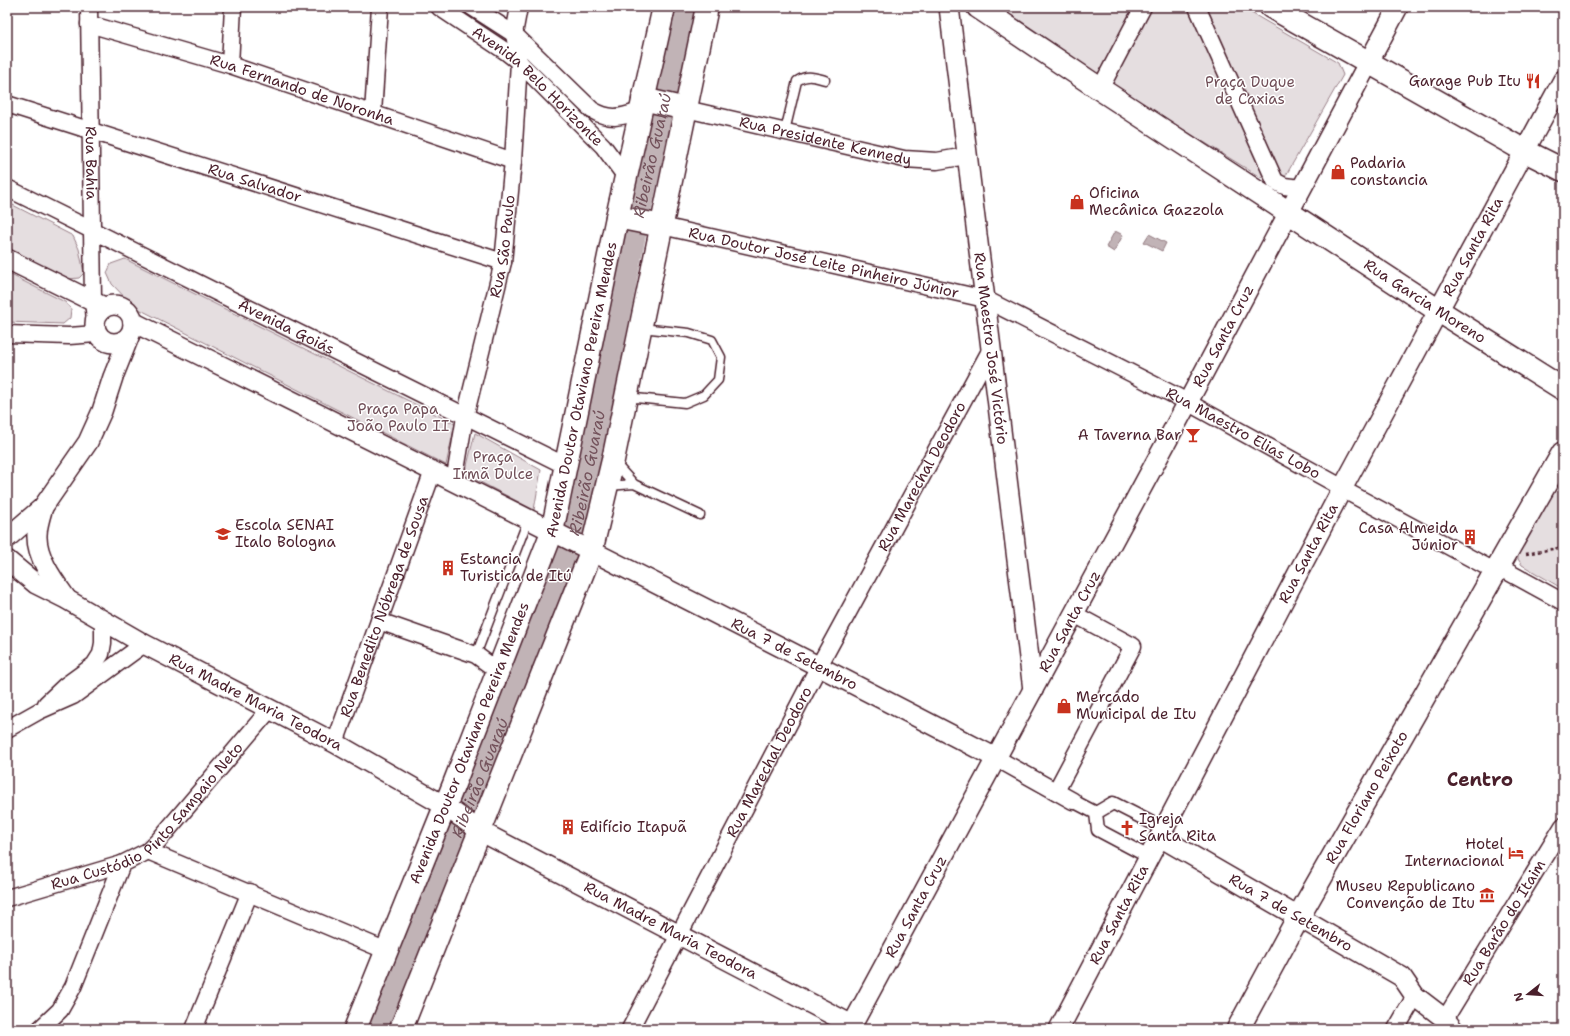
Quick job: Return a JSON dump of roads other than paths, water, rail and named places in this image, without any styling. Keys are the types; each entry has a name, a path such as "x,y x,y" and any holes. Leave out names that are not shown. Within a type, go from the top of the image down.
{"main road":[{"name":"Avenida Doutor Otaviano Pereira Mendes","path":"401,1029 476,828 587,549 607,486 640,327 656,224 659,105 664,7"},
{"name":"Avenida Doutor Otaviano Pereira Mendes","path":"355,1029 386,951 449,808 498,671 558,535 566,466 623,218 626,177 659,105 708,7"},
{"path":"978,7 1288,212"},
{"path":"1271,7 1525,152 1563,170"},
{"name":"Rua Garcia Moreno","path":"1288,212 1439,311 1563,389"},
{"path":"623,218 656,224"},
{"name":"Rua Floriano Peixoto","path":"1238,1029 1299,916 1563,453"}],"street":[{"name":"Rua Bahia","path":"89,7 92,230 97,321"},
{"path":"230,65 233,7"},
{"path":"373,114 380,7"},
{"name":"Avenida Belo Horizonte","path":"439,7 519,62 602,146 626,177"},
{"name":"Avenida Belo Horizonte","path":"472,7 514,34 592,110 609,117 618,118 659,105"},
{"name":"Rua São Paulo","path":"454,482 465,417 503,262 513,161 519,62 514,34 519,7"},
{"name":"Rua Maestro José Victório","path":"948,7 1032,690"},
{"path":"1100,89 1143,7"},
{"path":"1197,7 1275,181 1284,186 1301,188"},
{"path":"1288,212 1398,7"},
{"name":"Rua Fernando de Noronha","path":"89,24 230,65 513,161"},
{"name":"Rua Santa Rita","path":"1059,1029 1342,489 1563,80"},
{"name":"Rua Salvador","path":"7,104 503,262"},
{"name":"Rua Presidente Kennedy","path":"659,105 785,131 904,159 937,161 966,156"},
{"name":"Avenida Goiás","path":"7,188 566,466"},
{"name":"Rua Santa Cruz","path":"854,1028 1032,690 1188,402 1288,212"},
{"name":"Rua Doutor José Leite Pinheiro Júnior","path":"656,224 985,299"},
{"path":"7,258 71,290 97,321 108,343 116,344 123,342 131,329"},
{"path":"71,290 97,321 111,358 113,377"},
{"name":"Rua Maestro Elias Lobo","path":"985,299 1188,402 1334,483 1342,489 1489,568 1501,562 1563,602"},
{"path":"7,334 69,336 97,321 111,305 119,305 126,309 131,315 131,329 102,411 88,442 43,508 11,534"},
{"path":"131,329 433,471 587,549"},
{"name":"Rua Marechal Deodoro","path":"630,1029 819,666 991,349"},
{"name":"Rua Benedito Nóbrega de Sousa","path":"335,743 433,471"},
{"path":"10,564 26,566 31,564 38,544 38,526 43,508"},
{"path":"11,534 25,531 38,544"},
{"name":"Rua Madre Maria Teodora","path":"38,544 48,571 66,599"},
{"name":"Rua 7 de Setembro","path":"587,549 819,666 996,758"},
{"name":"Rua Madre Maria Teodora","path":"10,564 36,584 66,599 144,644 335,743 449,808 476,828 854,1028"},
{"path":"1056,791 1133,646 1074,614"},
{"path":"39,711 65,686 94,665 101,654 104,643 103,621"},
{"path":"379,621 476,655 498,671"},
{"path":"7,729 39,711 74,696 144,644"},
{"name":"Rua Custódio Pinto Sampaio Neto","path":"7,898 122,864 148,851 270,709"},
{"path":"996,758 1096,813 1098,830 1149,857"},
{"name":"Rua 7 de Setembro","path":"1096,813 1113,803 1402,977 1415,996 1449,1024"},
{"name":"Rua Barão do Itaim","path":"1449,1024 1563,826"},
{"path":"148,851 250,892 386,951"},
{"path":"40,1029 60,1010 73,987 122,864"},
{"path":"194,1029 250,892"},
{"path":"1396,1029 1415,996"}],"lane":[{"path":"785,131 797,81 804,76 811,76 825,80"},
{"path":"625,397 685,403 704,395 718,380 721,357 712,340 690,333 640,327"},
{"path":"612,460 634,484 700,515"},
{"path":"607,486 634,484"},
{"path":"476,655 528,520"}],"waterway":[{"name":"Ribeirão Guaraú","path":"378,1029 556,587 578,518 635,229 685,7"}],"place":[{"name":"Garage Pub Itu","path":"1533,81"},
{"name":"Padaria constancia","path":"1338,172"},
{"name":"Oficina Mecânica Gazzola","path":"1077,202"},
{"name":"A Taverna Bar","path":"1193,435"},
{"name":"Escola SENAI Italo Bologna","path":"223,534"},
{"name":"Casa Almeida Júnior","path":"1470,537"},
{"name":"Estancia Turistica de Itú","path":"448,568"},
{"name":"Mercado Municipal de Itu","path":"1064,706"},
{"name":"Edifício Itapuã","path":"568,827"},
{"name":"Igreja Santa Rita","path":"1127,828"},
{"name":"Hotel Internacional","path":"1516,853"},
{"name":"Museu Republicano Convenção de Itu","path":"1487,895"}],"district":[{"name":"Centro","path":"1480,779"}],"park label":[{"name":"Praça Duque de Caxias","path":"1250,90"},
{"name":"Praça Papa João Paulo II","path":"398,418"},
{"name":"Praça Irmã Dulce","path":"493,466"}]}
